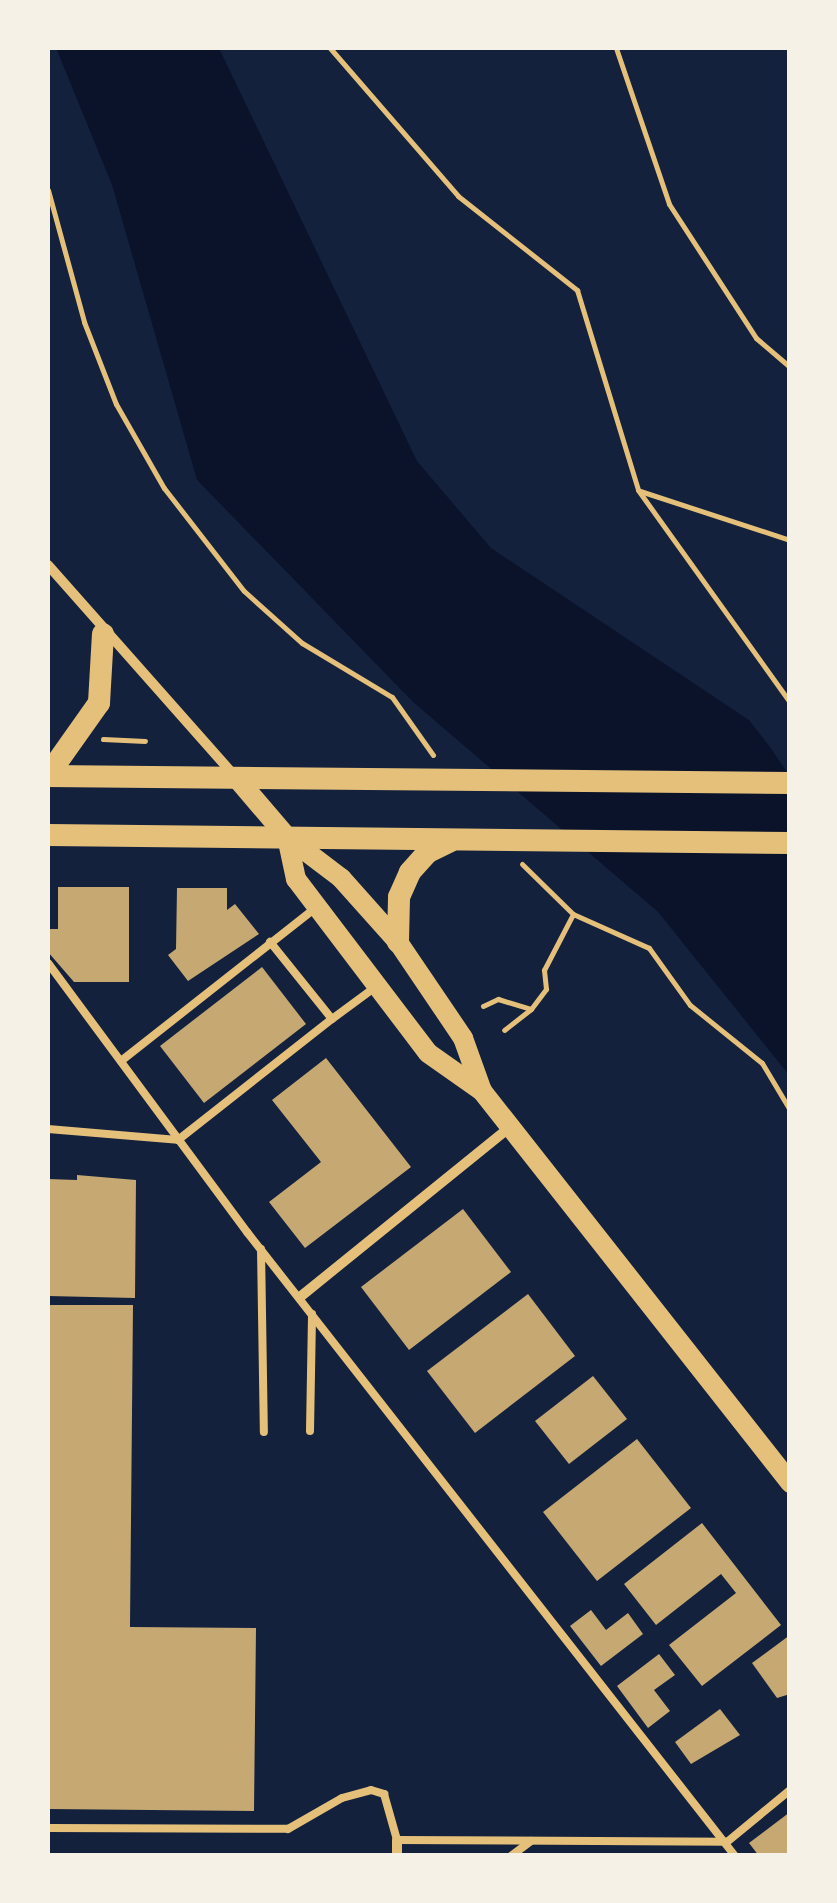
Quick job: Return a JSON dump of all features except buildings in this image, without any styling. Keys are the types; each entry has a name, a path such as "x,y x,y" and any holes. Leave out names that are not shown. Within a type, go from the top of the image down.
{"main road":[{"path":"48,775 99,703 103,634"},
{"path":"48,775 416,784 790,783"},
{"path":"240,782 287,837 341,878 398,942 464,1038 482,1091"},
{"path":"48,835 790,844"},
{"path":"287,837 296,879 428,1053 482,1091 790,1483"},
{"path":"398,942 398,908 410,872 428,852 454,839"}],"street":[{"path":"48,564 103,634 240,782"},
{"path":"300,1297 510,1127"},
{"path":"397,1840 397,1856"}],"lane":[{"path":"121,1062 316,908"},
{"path":"270,942 332,1019"},
{"path":"48,964 312,1314 735,1856"},
{"path":"48,1129 178,1140 377,986"},
{"path":"262,1249 264,1432"},
{"path":"310,1431 312,1314"},
{"path":"48,1828 288,1830 342,1798 371,1790 384,1794 397,1840 726,1842 790,1790"},
{"path":"511,1856 531,1841"}],"path":[{"path":"330,48 458,196 577,290 638,490 790,702"},
{"path":"616,48 669,204 756,338 790,368"},
{"path":"48,190 103,372 164,488 244,591 302,644 392,696 438,762"},
{"path":"638,490 790,540"},
{"path":"96,739 146,741"},
{"path":"509,852 573,914 649,948 690,1005 762,1063 790,1110"},
{"path":"504,1030 531,1009 546,989 544,970 573,914"},
{"path":"483,1006 498,999 531,1009"}],"water":[{"path":"56,48 219,48 417,461 491,548 749,720 770,747 789,775 789,1075 658,912 413,702 197,480 112,185"}]}
